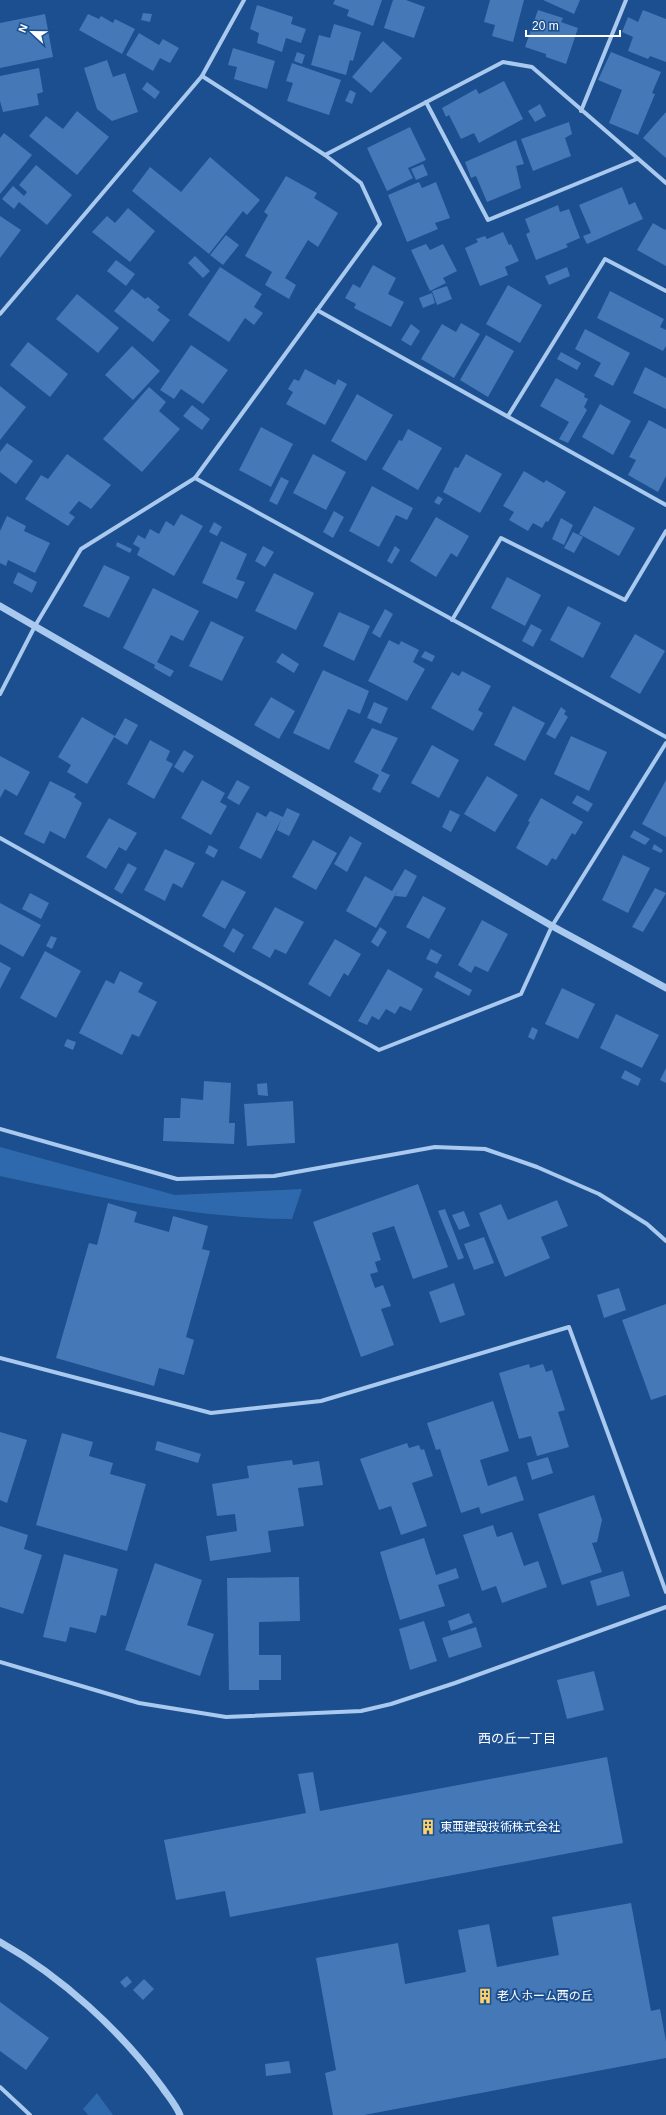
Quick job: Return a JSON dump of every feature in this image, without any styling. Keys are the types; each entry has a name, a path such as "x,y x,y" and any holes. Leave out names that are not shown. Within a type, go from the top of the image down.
{"street":[{"path":"0,314 202,76 244,0"},
{"path":"581,111 626,0"},
{"path":"324,156 503,62 532,67 666,183"},
{"path":"0,694 35,626 81,549 195,478 380,224 361,183 324,156 202,76"},
{"path":"426,102 488,220 637,159"},
{"path":"508,416 605,259 666,291"},
{"path":"317,310 666,505"},
{"path":"195,478 666,737"},
{"path":"452,620 501,538 625,600 666,532"},
{"path":"0,606 552,926 666,988"},
{"path":"0,838 379,1050 521,994 552,926 666,743"},
{"path":"0,1129 177,1179 274,1176 435,1147 485,1149 538,1167 599,1194 647,1224 666,1241"},
{"path":"0,1358 211,1413 321,1401 569,1327 666,1592"},
{"path":"0,1662 139,1703 226,1717 361,1711 391,1704 455,1683 666,1607"},
{"path":"0,1942 31,1959 106,2022 146,2065 180,2115"},
{"path":"0,2087 30,2115"}],"shaded area":[{"path":"0,1147 175,1195 302,1189 292,1219 219,1215 145,1205 0,1176"},
{"path":"97,2093 113,2115 88,2115 83,2109"}],"building":[{"path":"335,0 382,0 373,26 347,16 349,10 333,4"},
{"path":"393,0 406,0 425,7 414,38 384,28"},
{"path":"490,0 524,0 513,42 492,36 495,25 484,22"},
{"path":"543,0 580,0 574,14"},
{"path":"257,5 293,17 291,24 306,29 301,43 286,38 282,52 257,43 259,33 250,29"},
{"path":"538,10 563,18 561,22 578,28 566,64 546,57 546,54 525,47"},
{"path":"643,10 666,19 666,62 650,56 648,59 628,51 633,37 622,32 628,17 638,22"},
{"path":"143,13 152,14 150,22 141,20"},
{"path":"45,14 53,57 0,68 0,23"},
{"path":"88,14 99,19 101,16 113,23 115,19 135,29 122,54 79,30"},
{"path":"334,24 361,32 353,61 350,60 346,75 311,65 319,35 330,38"},
{"path":"139,33 159,45 163,39 179,48 170,63 160,58 153,71 126,55"},
{"path":"383,41 402,58 371,93 352,77"},
{"path":"233,48 275,61 267,89 234,79 237,67 228,65"},
{"path":"297,52 305,55 302,64 294,61"},
{"path":"611,52 661,72 652,93 655,94 638,135 609,123 622,90 598,80"},
{"path":"107,60 113,77 125,73 138,112 112,121 97,109 84,68"},
{"path":"292,63 341,80 329,115 287,101 293,83 286,81"},
{"path":"39,68 43,92 37,94 39,105 3,112 0,101 0,76"},
{"path":"504,81 523,119 479,143 474,133 461,139 449,115 446,117 442,108 476,89 479,94"},
{"path":"147,82 160,92 155,99 142,89"},
{"path":"350,90 356,93 352,104 345,101"},
{"path":"540,104 546,116 535,122 528,111"},
{"path":"77,111 109,137 77,175 29,136 46,116 63,129"},
{"path":"666,112 666,158 643,138"},
{"path":"569,122 572,134 565,138 571,156 533,171 521,139"},
{"path":"410,127 426,160 408,168 413,178 387,191 367,148"},
{"path":"4,133 32,155 0,194 0,138"},
{"path":"516,140 524,164 516,166 521,188 487,202 476,176 471,178 465,162"},
{"path":"210,157 260,200 247,215 243,211 209,254 132,191 150,167 181,192"},
{"path":"423,164 428,175 416,180 411,169"},
{"path":"36,165 72,195 47,225 19,202 14,209 2,199 13,186 24,196 27,192 19,185"},
{"path":"286,176 317,193 314,198 338,213 318,247 308,240 285,278 296,285 289,299 265,285 272,272 245,256 268,215 264,212"},
{"path":"419,182 422,188 436,182 450,218 435,223 438,229 407,242 388,195"},
{"path":"622,187 629,205 635,202 643,219 587,244 583,236 591,233 579,205"},
{"path":"558,205 560,212 569,209 580,238 566,244 568,247 536,260 526,234 530,232 525,219"},
{"path":"128,208 155,231 130,262 92,232 107,216 115,223"},
{"path":"0,216 21,230 0,258"},
{"path":"653,223 665,230 666,229 666,266 637,250"},
{"path":"503,232 509,245 511,244 519,261 505,267 508,275 480,286 465,248 478,242 476,239 485,236 487,239"},
{"path":"226,235 239,245 223,265 210,255"},
{"path":"426,244 430,250 443,244 457,271 443,278 446,283 430,291 411,250"},
{"path":"195,256 210,271 203,278 188,263"},
{"path":"116,260 135,274 126,286 107,271"},
{"path":"373,265 396,278 388,294 404,302 391,327 354,308 356,304 345,298 353,284 360,288"},
{"path":"220,267 262,294 254,307 263,313 254,325 245,318 229,342 188,315"},
{"path":"567,267 570,276 549,285 545,276"},
{"path":"508,285 542,305 520,343 486,324"},
{"path":"447,286 452,299 437,305 432,291"},
{"path":"132,289 145,299 148,297 160,307 157,310 170,320 153,342 114,311"},
{"path":"610,291 664,319 660,327 666,330 666,346 663,351 597,318"},
{"path":"432,293 435,303 423,308 419,298"},
{"path":"77,294 119,328 98,353 56,319"},
{"path":"461,323 480,334 454,378 421,359 442,324 456,332"},
{"path":"411,324 420,331 411,346 401,340"},
{"path":"585,329 630,353 613,386 594,376 601,363 575,349"},
{"path":"486,335 514,351 488,397 460,380"},
{"path":"28,342 68,374 50,397 10,365"},
{"path":"191,345 228,370 203,404 181,389 174,399 160,390"},
{"path":"132,346 160,371 133,400 105,375"},
{"path":"561,352 581,363 577,370 557,359"},
{"path":"645,367 666,378 666,409 633,393"},
{"path":"305,369 335,385 338,379 347,384 325,425 286,404 293,392 288,389 294,379 299,381"},
{"path":"556,378 585,394 584,397 588,399 584,407 587,410 568,443 559,439 569,422 540,406"},
{"path":"0,386 26,407 0,440"},
{"path":"149,387 166,402 159,411 180,429 142,472 103,439"},
{"path":"357,394 393,415 366,461 331,441"},
{"path":"600,404 631,421 613,455 582,437"},
{"path":"192,405 210,419 202,430 183,416"},
{"path":"649,420 666,429 666,476 658,492 628,475 636,460 629,457"},
{"path":"261,427 293,444 271,487 239,470"},
{"path":"408,429 442,448 418,490 382,469 399,440 402,441"},
{"path":"7,443 33,461 16,484 0,472 0,452"},
{"path":"67,454 111,485 91,509 79,501 69,513 75,517 68,526 25,499 41,475 48,479"},
{"path":"313,454 346,472 326,510 293,493"},
{"path":"466,454 502,474 480,513 443,492 455,467 458,468"},
{"path":"524,471 544,483 546,480 566,492 548,522 546,521 542,528 533,523 528,531 509,520 514,512 503,506"},
{"path":"281,477 289,481 277,505 269,501"},
{"path":"372,486 413,508 407,520 396,515 379,547 349,531"},
{"path":"438,496 443,499 439,505 434,502"},
{"path":"594,506 635,528 619,556 579,534"},
{"path":"334,511 344,517 333,538 323,532"},
{"path":"181,514 203,526 174,576 137,555 140,548 133,544 138,535 145,539 150,529 159,534 166,521 174,526"},
{"path":"7,516 26,526 24,531 50,543 35,573 8,560 6,566 0,563 0,531"},
{"path":"436,517 469,536 457,557 451,553 436,577 410,561"},
{"path":"561,518 573,525 564,545 552,539"},
{"path":"214,522 222,527 217,536 209,532"},
{"path":"573,532 583,537 574,553 564,548"},
{"path":"221,541 247,554 236,579 245,582 237,599 202,583"},
{"path":"117,542 132,549 130,553 116,546"},
{"path":"263,546 274,552 265,567 255,561"},
{"path":"395,546 400,550 392,564 387,561"},
{"path":"104,565 130,577 109,618 83,606"},
{"path":"18,572 37,582 32,593 13,583"},
{"path":"274,573 314,593 296,630 255,611"},
{"path":"507,577 541,595 525,626 491,608"},
{"path":"153,588 199,611 183,641 171,635 157,662 174,671 170,677 154,668 155,665 123,648"},
{"path":"568,606 601,623 583,658 550,640"},
{"path":"385,609 393,614 380,638 372,633"},
{"path":"339,612 370,626 354,661 323,646"},
{"path":"211,621 244,637 222,681 189,666"},
{"path":"531,624 542,630 533,647 522,641"},
{"path":"635,634 665,651 640,694 610,677"},
{"path":"389,640 399,645 401,641 419,650 413,662 425,669 407,701 368,681"},
{"path":"425,651 435,656 432,662 421,657"},
{"path":"282,653 299,664 294,673 276,662"},
{"path":"323,670 369,691 360,714 348,709 329,750 293,733"},
{"path":"462,671 491,686 478,710 483,713 473,731 431,708 452,672 459,676"},
{"path":"271,697 295,711 279,739 254,725"},
{"path":"374,702 388,708 381,724 367,718"},
{"path":"513,706 545,723 525,761 494,745"},
{"path":"561,707 566,711 564,714 568,717 555,739 546,734"},
{"path":"82,717 115,736 125,718 138,725 127,745 114,737 87,784 67,772 71,765 58,757"},
{"path":"372,728 398,738 381,771 390,775 380,793 372,789 379,775 354,762"},
{"path":"571,736 607,752 589,791 554,774"},
{"path":"150,740 170,751 166,760 173,764 154,799 127,784"},
{"path":"432,745 459,760 439,798 411,783"},
{"path":"184,750 194,756 183,773 174,767"},
{"path":"0,756 30,772 17,796 5,789 0,798"},
{"path":"487,776 518,795 495,832 464,814"},
{"path":"202,780 225,793 220,802 227,806 211,835 181,818"},
{"path":"237,780 250,787 239,805 227,798"},
{"path":"666,780 666,837 642,824"},
{"path":"50,781 76,794 74,797 82,803 65,839 50,831 44,844 24,834"},
{"path":"577,795 593,804 588,812 572,803"},
{"path":"541,798 583,822 575,835 572,833 556,860 552,858 547,866 516,848 530,822 528,821"},
{"path":"287,808 300,814 289,836 277,830 281,820 261,859 239,848 257,812 266,817 270,811 283,817"},
{"path":"450,810 460,815 451,832 442,827"},
{"path":"109,818 137,833 126,851 119,847 106,869 86,857"},
{"path":"634,830 650,839 645,845 630,837"},
{"path":"350,836 362,843 347,872 334,864"},
{"path":"313,840 337,853 316,890 292,877"},
{"path":"654,844 663,850 661,853 652,849"},
{"path":"209,845 218,850 214,858 205,853"},
{"path":"165,849 195,863 182,888 173,883 165,901 144,890"},
{"path":"623,855 650,868 628,913 602,900"},
{"path":"128,863 137,868 122,894 114,889"},
{"path":"405,869 417,876 406,897 395,896 398,890 376,928 346,911 365,876 392,891"},
{"path":"222,880 246,892 225,929 202,916"},
{"path":"655,888 666,893 643,932 632,927"},
{"path":"30,893 49,903 41,919 22,909"},
{"path":"423,896 446,908 429,939 406,927"},
{"path":"0,903 41,925 23,957 0,944"},
{"path":"275,907 304,922 286,954 275,949 270,958 252,948"},
{"path":"482,920 508,934 488,972 475,966 471,973 458,965"},
{"path":"380,927 387,932 378,947 371,942"},
{"path":"233,928 244,935 234,953 223,946"},
{"path":"51,936 57,938 52,949 46,946"},
{"path":"335,939 361,954 348,976 344,973 330,997 308,984"},
{"path":"431,949 442,955 437,964 426,959"},
{"path":"45,951 81,971 56,1018 20,998"},
{"path":"0,962 11,968 0,989"},
{"path":"388,969 423,989 411,1011 400,1006 395,1014 386,1009 379,1020 372,1016 367,1025 358,1021"},
{"path":"120,971 143,983 138,992 157,1002 139,1037 132,1034 122,1055 79,1033 106,980 114,984"},
{"path":"437,971 472,990 469,996 434,977"},
{"path":"562,988 595,1004 578,1039 545,1024"},
{"path":"616,1014 659,1035 642,1068 600,1048"},
{"path":"532,1027 538,1030 534,1040 528,1037"},
{"path":"67,1039 76,1042 73,1050 64,1046"},
{"path":"666,1068 666,1083 660,1080"},
{"path":"625,1070 641,1079 638,1086 621,1078"},
{"path":"204,1081 231,1083 229,1123 235,1123 234,1144 163,1141 164,1118 180,1118 181,1098 203,1100"},
{"path":"267,1083 268,1096 258,1095 257,1084"},
{"path":"293,1101 295,1143 247,1146 244,1104"},
{"path":"418,1184 448,1267 413,1279 394,1226 372,1233 381,1260 375,1262 378,1272 370,1274 375,1288 383,1285 391,1306 381,1309 394,1345 361,1357 313,1222"},
{"path":"557,1200 568,1226 541,1237 550,1258 505,1277 479,1213 501,1204 508,1220"},
{"path":"108,1203 137,1212 134,1222 169,1232 173,1216 208,1226 202,1249 210,1251 186,1337 194,1340 184,1375 159,1368 154,1386 56,1358 89,1243 97,1245"},
{"path":"445,1209 464,1258 458,1260 438,1211"},
{"path":"464,1211 470,1226 459,1230 452,1215"},
{"path":"484,1237 494,1263 474,1270 464,1244"},
{"path":"454,1283 465,1315 440,1323 429,1292"},
{"path":"619,1288 626,1310 604,1318 597,1295"},
{"path":"666,1304 666,1395 651,1400 622,1320"},
{"path":"529,1364 530,1368 543,1364 546,1372 552,1370 565,1410 558,1412 569,1447 537,1456 531,1436 519,1439 499,1373"},
{"path":"493,1401 509,1451 480,1460 488,1486 516,1476 524,1500 481,1514 479,1507 461,1513 440,1449 436,1450 427,1423"},
{"path":"0,1432 27,1440 7,1503 0,1500"},
{"path":"62,1433 93,1442 89,1456 113,1463 110,1474 146,1484 127,1551 36,1525"},
{"path":"157,1441 201,1454 198,1463 155,1450"},
{"path":"407,1443 409,1448 419,1445 421,1450 424,1449 433,1476 412,1483 427,1526 401,1535 391,1506 379,1510 360,1459"},
{"path":"548,1457 553,1473 532,1480 527,1463"},
{"path":"292,1460 293,1465 319,1461 323,1485 298,1488 304,1526 268,1531 271,1552 210,1561 206,1536 237,1531 235,1514 217,1516 212,1484 249,1478 247,1466"},
{"path":"594,1495 602,1520 597,1542 592,1543 602,1572 562,1585 538,1514"},
{"path":"493,1525 497,1537 512,1532 524,1566 538,1561 547,1587 502,1603 496,1586 482,1591 463,1535"},
{"path":"0,1526 28,1535 24,1549 42,1555 23,1614 0,1607"},
{"path":"424,1538 436,1575 456,1568 459,1578 438,1585 445,1606 400,1620 380,1552"},
{"path":"64,1554 118,1569 106,1616 101,1615 96,1633 70,1627 66,1642 43,1637"},
{"path":"155,1563 202,1580 187,1625 214,1634 200,1676 125,1650"},
{"path":"623,1571 630,1596 597,1606 590,1581"},
{"path":"299,1577 300,1621 259,1622 259,1655 281,1655 281,1680 259,1680 259,1690 229,1690 227,1578"},
{"path":"469,1613 473,1623 451,1631 448,1621"},
{"path":"424,1621 437,1661 410,1670 399,1629"},
{"path":"476,1627 482,1647 449,1658 442,1638"},
{"path":"594,1671 604,1710 567,1719 557,1680"},
{"name":"東亜建設技術株式会社","path":"607,1757 623,1843 230,1917 225,1891 176,1900 164,1840 306,1813 298,1774 313,1772 320,1811"},
{"name":"老人ホーム西の丘","path":"631,1903 651,2011 660,2009 666,2041 666,2058 364,2115 333,2115 325,2073 336,2070 316,1958 398,1943 405,1984 466,1972 458,1930 489,1924 497,1967 559,1955 552,1917"},
{"path":"127,1976 132,1982 125,1988 120,1982"},
{"path":"144,1979 154,1989 143,2000 133,1990"},
{"path":"0,2002 49,2038 26,2070 0,2051"},
{"path":"289,2061 291,2073 266,2076 265,2064"}],"place":[{"name":"東亜建設技術株式会社","path":"428,1827"},
{"name":"老人ホーム西の丘","path":"485,1996"}],"district":[{"name":"西の丘一丁目","path":"517,1738"}]}
